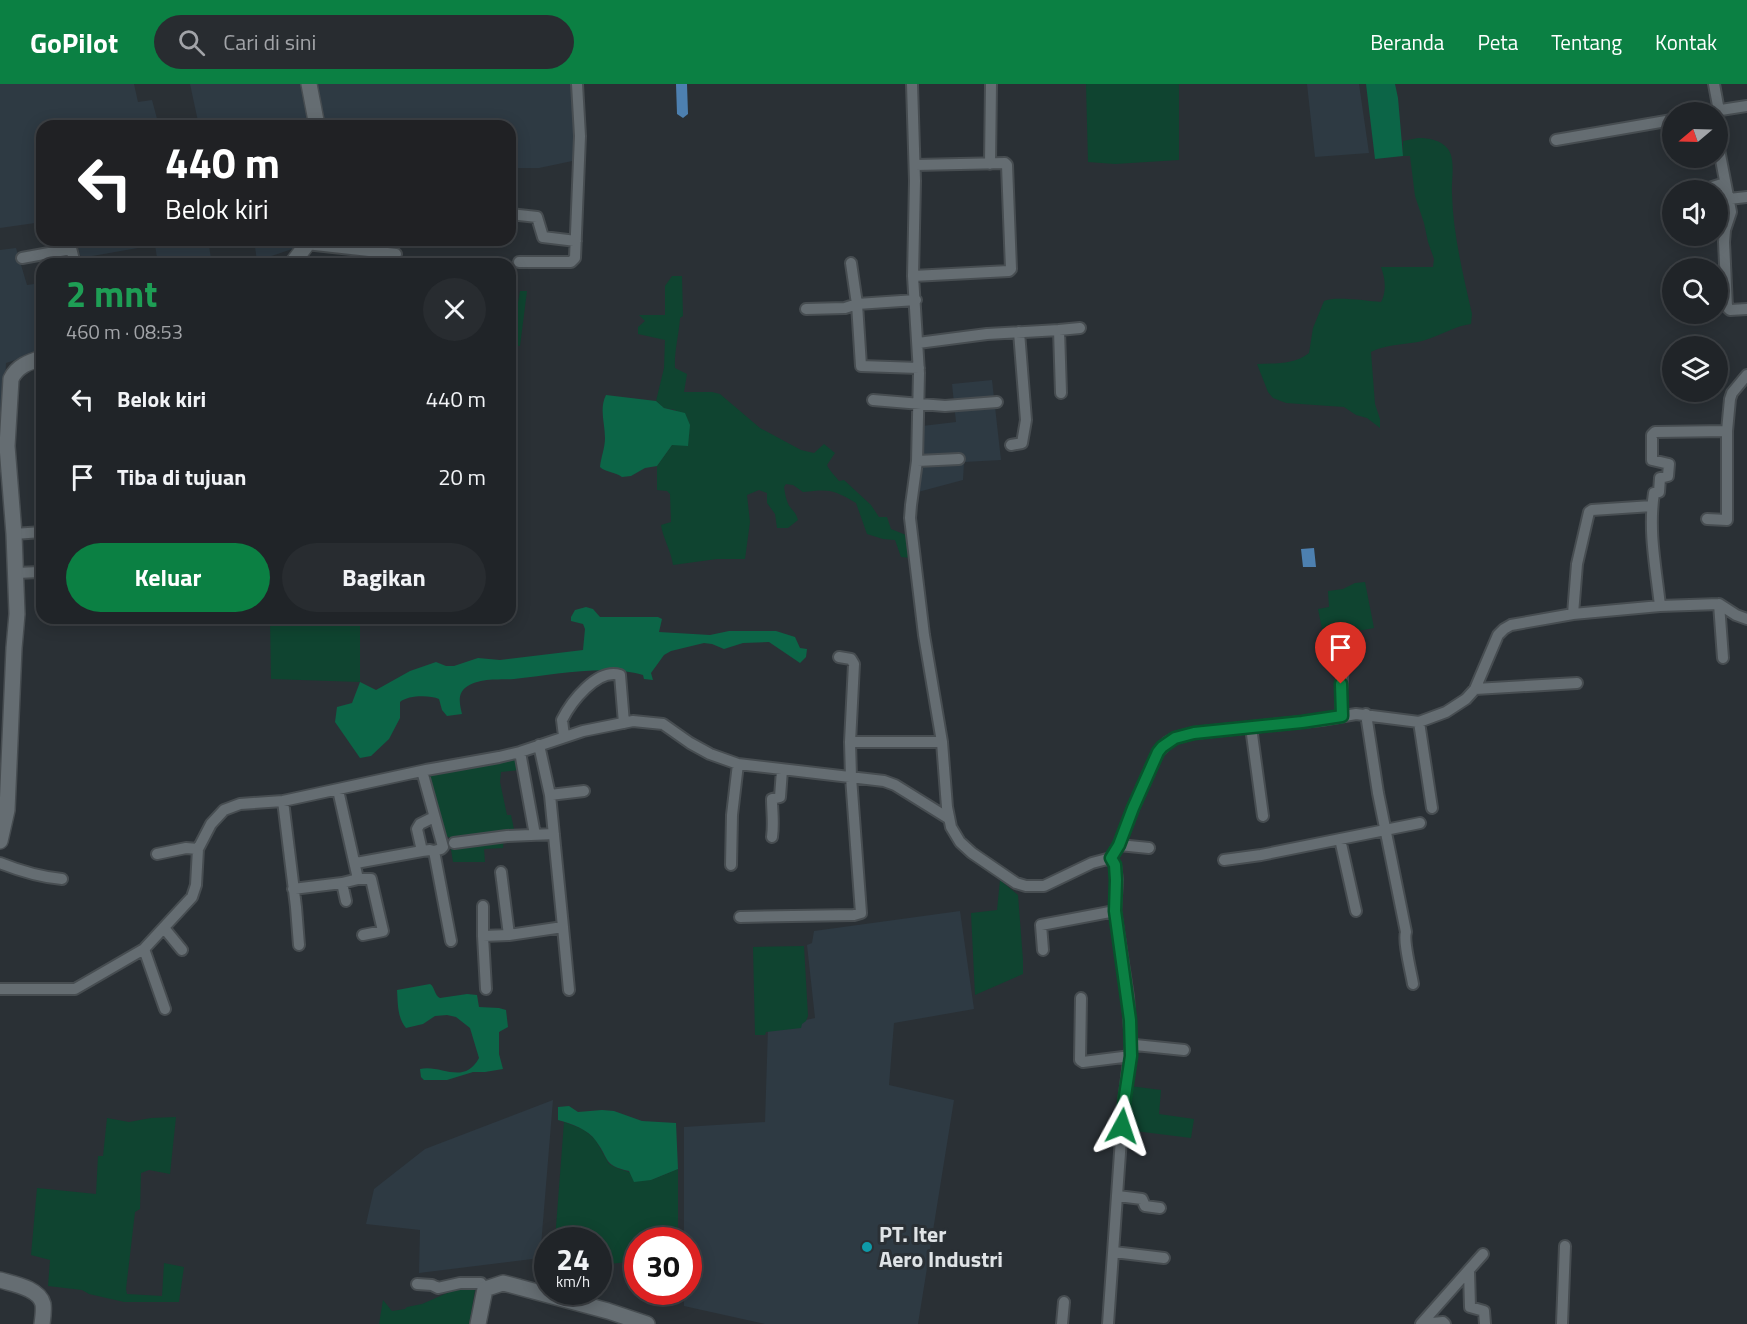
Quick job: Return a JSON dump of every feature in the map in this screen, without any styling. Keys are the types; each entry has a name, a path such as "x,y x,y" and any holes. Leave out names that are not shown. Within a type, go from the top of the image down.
{"street":[{"path":"309,84 316,120"},
{"path":"519,262 571,262 575,258 580,136 577,84"},
{"path":"912,84 915,165 914,276 919,368 917,461 910,518 942,742 948,818 955,837 965,848 1006,877 1026,886 1044,886 1092,863 1111,858 1119,845 1133,808 1162,747 1175,738 1366,714 1419,722 1456,706 1466,699 1475,689 1498,635 1511,625 1573,614 1660,606 1719,604 1747,619"},
{"path":"990,164 991,84"},
{"path":"1713,102 1714,84"},
{"path":"1728,109 1747,106"},
{"path":"1556,140 1662,122"},
{"path":"914,276 1010,271 1007,165 915,165"},
{"path":"1728,221 1731,212 1728,199 1747,197"},
{"path":"516,215 537,217 543,237 576,242"},
{"path":"22,258 63,246"},
{"path":"296,258 305,246"},
{"path":"337,246 396,254"},
{"path":"1724,246 1727,307 1730,310 1747,309"},
{"path":"851,263 857,304 861,366 919,368"},
{"path":"806,309 845,308 857,304 916,300"},
{"path":"918,342 1080,328"},
{"path":"1059,330 1061,393"},
{"path":"1011,446 1022,443 1026,427 1019,332"},
{"path":"0,841 6,818 17,614 14,534 3,450 13,375 20,367 36,360"},
{"path":"1707,519 1726,520 1727,431 1730,396 1747,375"},
{"path":"873,400 945,406 997,402"},
{"path":"1660,606 1654,569 1652,506 1654,493 1660,492 1660,478 1668,476 1670,465 1652,460 1653,433 1727,431"},
{"path":"917,461 958,459"},
{"path":"1573,614 1577,564 1588,512 1652,506"},
{"path":"14,534 36,532"},
{"path":"16,573 36,572"},
{"path":"1719,604 1723,658"},
{"path":"741,917 861,913 850,742 854,664 851,659 839,657"},
{"path":"1342,716 1343,664"},
{"path":"564,736 562,720 571,705 586,687 609,674 620,675 624,723"},
{"path":"1475,689 1577,683"},
{"path":"1366,714 1378,793 1406,932 1404,940 1410,959 1413,984"},
{"path":"0,989 75,989 144,949 192,897 198,865 198,849 211,824 224,810 240,804 283,801 520,752 564,736 633,721 663,724 710,754 738,764 884,781 896,785 948,818"},
{"path":"1419,722 1432,808"},
{"path":"1251,727 1263,816"},
{"path":"850,742 942,742"},
{"path":"539,745 550,795 569,990"},
{"path":"520,752 535,835"},
{"path":"730,865 732,815 738,764"},
{"path":"772,837 774,818 772,799 780,797 782,770"},
{"path":"356,863 422,851 434,851 443,847 422,771"},
{"path":"338,790 358,879"},
{"path":"550,795 584,791"},
{"path":"283,801 299,945"},
{"path":"422,851 417,829 420,824 434,817"},
{"path":"1224,860 1261,855 1420,823"},
{"path":"454,843 507,836 554,834"},
{"path":"1340,838 1356,911"},
{"path":"1119,845 1149,848"},
{"path":"157,854 186,848 198,849"},
{"path":"434,851 451,941"},
{"path":"1108,1324 1123,1110 1131,1051 1126,986 1115,911 1115,865 1111,858"},
{"path":"0,863 18,870 62,879"},
{"path":"501,872 509,935"},
{"path":"294,890 358,879 371,879 382,931 363,935"},
{"path":"342,882 346,901"},
{"path":"483,906 486,989"},
{"path":"1043,950 1041,925 1115,911"},
{"path":"483,936 509,935 563,927"},
{"path":"164,928 182,950"},
{"path":"144,949 165,1010"},
{"path":"1081,998 1080,1060 1083,1062 1131,1051 1135,1045 1184,1050"},
{"path":"1118,1196 1142,1199 1145,1206 1160,1208"},
{"path":"1562,1324 1565,1245"},
{"path":"1114,1252 1164,1258"},
{"path":"1421,1324 1483,1254"},
{"path":"1469,1271 1470,1307 1484,1311 1485,1324"},
{"path":"0,1280 27,1289 39,1296 44,1309 42,1324"},
{"path":"417,1284 432,1285 438,1288 460,1283 480,1283 485,1288"},
{"path":"485,1288 503,1284 511,1285 647,1324"},
{"path":"478,1324 485,1288"},
{"path":"1062,1324 1064,1302"},
{"path":"1421,1324 1443,1322 1445,1324"}],"shaded area":[{"path":"0,84 134,84 138,102 152,100 157,120 36,120 36,223 0,228"},
{"path":"190,84 573,84 577,160 539,168 516,168 516,120 198,120"},
{"path":"1307,84 1359,84 1369,153 1315,157"},
{"path":"78,246 149,246 81,258"},
{"path":"155,246 209,246 211,258 157,258"},
{"path":"255,246 296,246 266,258 257,258"},
{"path":"16,248 27,285 36,284 36,353 6,363 3,428 0,432 0,250"},
{"path":"992,380 1001,460 964,462 963,480 918,492 922,426 956,422 952,384"},
{"path":"960,911 974,1009 894,1023 889,1085 954,1100 918,1324 765,1324 684,1306 702,1305 702,1227 684,1227 684,1127 765,1122 768,1028 815,1018 807,945 812,943 814,931"},
{"path":"553,1100 543,1227 534,1227 534,1259 419,1273 420,1230 366,1224 374,1189 425,1149"}],"green space":[{"path":"1086,84 1179,84 1179,160 1115,164 1088,162"},
{"path":"1366,84 1395,84 1403,156 1375,159"},
{"path":"1418,138 1438,142 1448,149 1450,154 1453,165 1454,224 1472,314 1471,324 1424,340 1371,352 1375,404 1380,419 1380,428 1367,418 1356,415 1344,407 1286,403 1273,398 1268,392 1257,364 1297,360 1309,353 1313,328 1324,301 1343,299 1381,302 1385,285 1381,267 1433,267 1434,259 1415,196 1410,156 1403,156 1403,141"},
{"path":"672,276 682,276 683,316 680,318 675,368 687,374 684,392 720,394 760,428 801,450 814,453 824,444 835,453 827,465 831,472 839,481 844,480 871,505 879,517 887,517 891,529 906,535 911,558 901,557 895,540 867,534 856,503 842,495 825,490 803,492 793,485 786,484 784,487 787,500 798,520 788,528 777,528 775,514 767,503 767,493 759,490 747,495 750,522 745,559 717,559 673,565 661,525 671,522 670,494 667,491 657,490 657,466 672,445 676,410 664,408 656,401 664,368 665,340 638,334 638,327 645,321 639,315 665,315 665,286"},
{"path":"520,291 527,291 520,346 516,346 516,315"},
{"path":"606,395 656,401 664,408 685,413 690,425 688,446 672,445 657,466 645,468 631,476 622,477 602,469 600,467 605,438 603,411"},
{"path":"1365,582 1374,628 1342,634 1339,626 1322,629 1318,609 1329,607 1328,591"},
{"path":"586,607 593,609 600,617 658,617 662,619 659,632 710,635 729,631 776,631 795,637 800,648 807,649 806,657 800,663 769,642 743,643 724,649 704,643 671,651 664,655 651,673 653,680 628,672 596,670 476,682 462,691 460,700 462,714 447,716 442,710 439,699 425,696 408,698 400,702 400,718 389,739 371,756 360,758 335,722 337,707 352,703 360,682 376,690 410,671 436,662 454,666 478,658 500,660 583,650 585,629 583,624 571,621 571,617 575,610"},
{"path":"270,624 360,624 360,682 271,679"},
{"path":"518,756 520,770 501,772 500,782 507,815 511,815 515,834 504,834 503,848 484,849 485,862 453,862 449,837 437,837 422,774"},
{"path":"1000,880 1018,895 1023,974 975,995 971,913 997,910"},
{"path":"804,946 808,1016 806,1021 801,1028 755,1035 753,947"},
{"path":"430,984 440,998 467,994 477,995 479,1007 506,1010 508,1027 499,1032 499,1054 503,1069 473,1072 447,1080 424,1080 421,1077 420,1069 466,1071 479,1058 470,1028 456,1017 435,1016 423,1024 406,1028 403,1024 398,1010 397,990"},
{"path":"1130,1086 1161,1090 1159,1114 1194,1119 1191,1138 1127,1130"},
{"path":"569,1106 578,1112 614,1111 642,1121 676,1123 678,1169 651,1180 634,1182 629,1171 608,1161 589,1133 558,1120 558,1107"},
{"path":"176,1117 170,1174 149,1170 141,1173 140,1209 135,1212 126,1289 127,1294 162,1296 164,1263 184,1267 179,1302 124,1302 89,1294 82,1290 48,1286 50,1260 31,1255 37,1188 96,1194 98,1156 103,1156 107,1118 129,1122"},
{"path":"564,1122 583,1129 595,1139 609,1164 617,1168 651,1180 678,1169 678,1227 624,1227 624,1262 612,1264 612,1227 556,1227"},
{"path":"454,1290 475,1290 469,1324 379,1324 383,1300 392,1311 422,1304"}],"water":[{"path":"676,84 687,84 688,114 683,118 677,114"},
{"path":"1314,548 1316,567 1303,567 1301,549"}],"place":[{"name":"PT. Iter Aero Industri","path":"867,1247"}],"route":[{"path":"1122,1126 1131,1056 1130,1020 1124,963 1117,932 1115,865 1111,858 1119,845 1158,752 1175,738 1194,733 1342,716 1341,684"}]}
